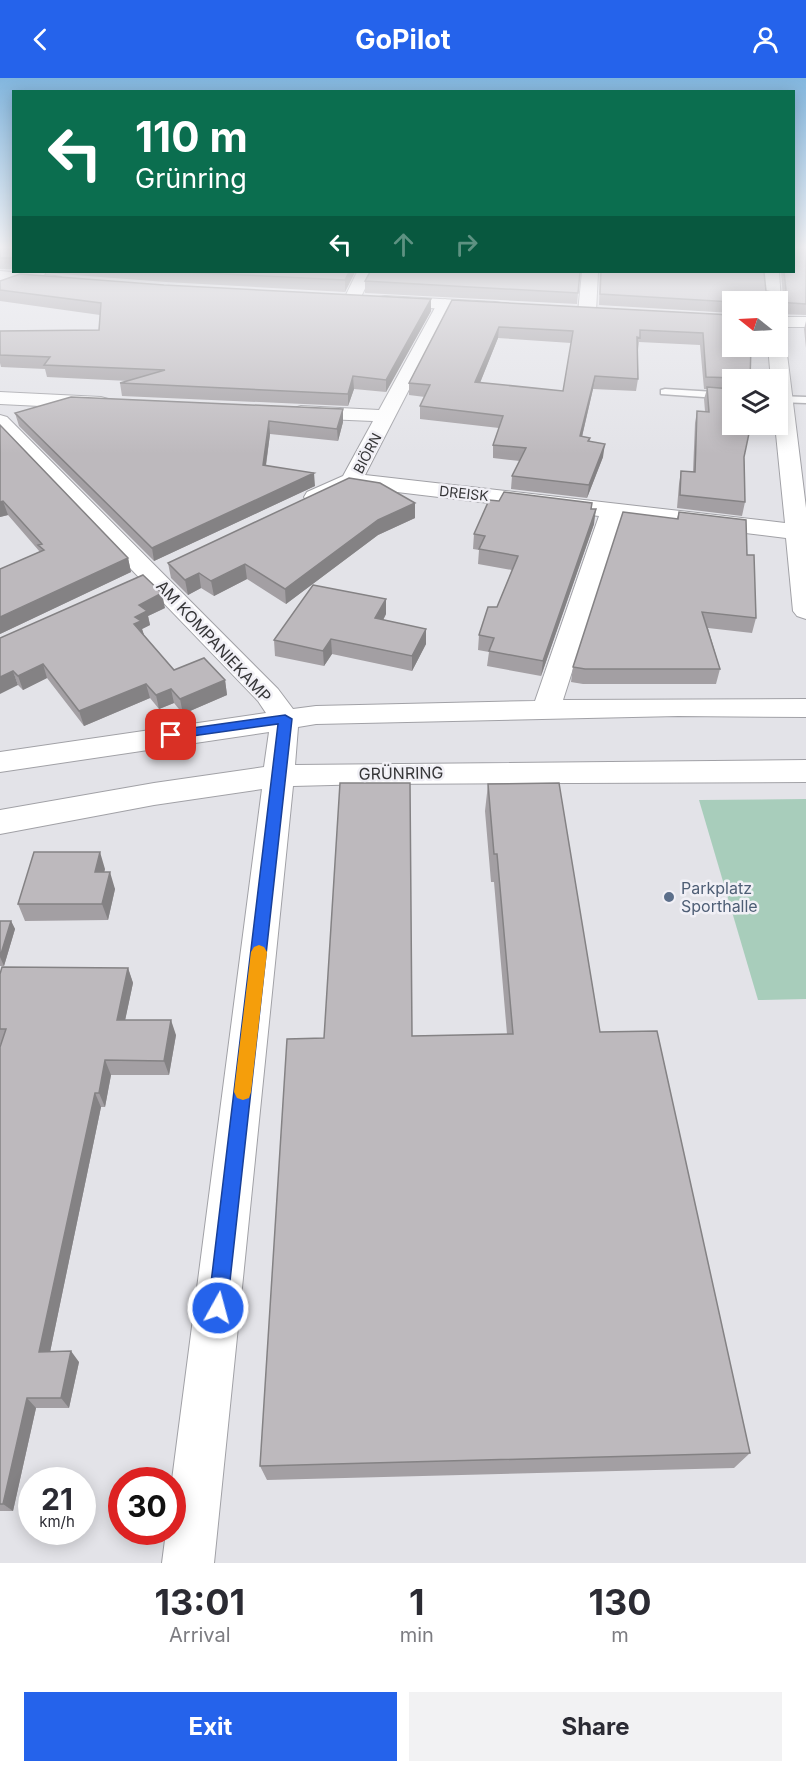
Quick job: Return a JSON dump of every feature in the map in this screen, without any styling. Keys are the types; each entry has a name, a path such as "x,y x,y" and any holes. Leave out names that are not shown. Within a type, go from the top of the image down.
{"street":[{"name":"BIÖRN","path":"299,505 352,480 438,315"},
{"path":"788,322 806,322"},
{"path":"6,399 117,404"},
{"name":"AM KOMPANIEKAMP","path":"6,399 0,420 268,695 285,719"},
{"path":"281,411 387,416"},
{"path":"785,435 806,611"},
{"name":"DREISK","path":"352,480 798,532"},
{"path":"546,711 613,509"},
{"path":"0,762 316,715 678,707 806,708"},
{"path":"188,1563 285,719"},
{"name":"GRÜNRING","path":"0,822 154,794 279,776 370,773 806,771"}],"lane":[{"path":"665,392 722,395"},
{"path":"788,399 806,400"}],"green space":[{"path":"806,799 806,999 758,1000 699,800"}],"building":[{"path":"100,315 422,315 386,380 353,376 348,394 120,383 165,370 44,365 50,357 0,355 0,331 99,330"},
{"path":"444,315 722,315 722,357 751,357 750,369 722,369 722,378 706,377 703,333 640,330 640,338 637,337 638,379 595,376 580,436 590,438 588,441 605,444 589,485 512,476 526,448 493,445 503,416 420,406 430,385 409,383","holes":["499,327 573,331 563,391 475,382"]},
{"path":"707,387 722,388 722,435 749,435 744,457 745,502 680,495 681,471 695,472 697,411 709,412"},
{"path":"71,397 343,409 337,429 269,421 263,465 314,473 152,548 15,413"},
{"path":"0,425 128,558 0,617 0,569 44,550 38,545 42,544 3,501 0,502"},
{"path":"349,478 380,483 415,503 378,520 285,589 245,564 211,581 199,573 185,580 168,563"},
{"path":"504,492 592,503 591,509 596,509 543,661 489,651 494,638 479,635 488,607 497,607 518,556 479,549 485,536 474,534 489,500 499,501"},
{"path":"623,512 678,519 679,512 746,520 747,555 754,555 756,618 702,612 720,669 585,669 573,667"},
{"path":"143,575 162,593 139,605 147,611 135,617 141,621 134,624 174,670 204,658 225,680 180,699 171,689 156,695 146,684 79,711 43,664 18,676 13,671 0,677 0,638"},
{"path":"313,585 386,599 375,618 426,629 412,656 331,639 323,651 274,640"},
{"path":"340,783 410,783 412,1036 513,1034 497,854 494,854 488,784 559,783 600,1032 657,1031 750,1453 260,1466 287,1039 324,1038"},
{"path":"34,852 100,852 95,872 110,872 102,904 18,904"},
{"path":"0,921 11,921 0,957"},
{"path":"2,967 128,968 117,1020 171,1020 164,1061 105,1060 99,1093 95,1093 39,1352 71,1351 61,1398 27,1398 3,1504 0,1504 0,1047 6,1029 0,1029"}],"slow traffic":[{"path":"243,1092 259,952"}],"place":[{"name":"Parkplatz Sporthalle","path":"669,897"}],"route":[{"path":"171,735 285,719 284,745 218,1308"}]}
